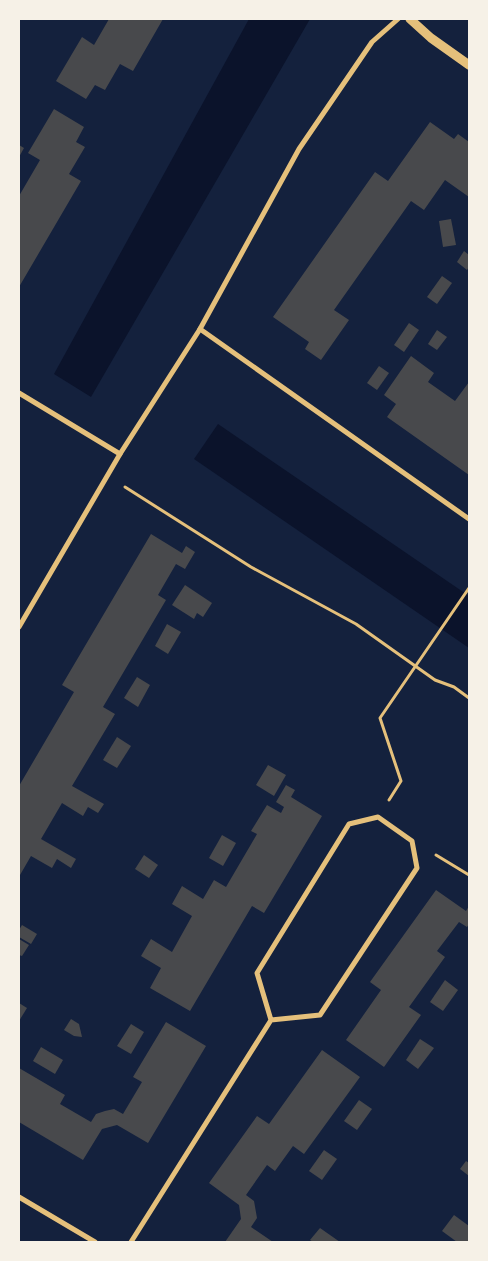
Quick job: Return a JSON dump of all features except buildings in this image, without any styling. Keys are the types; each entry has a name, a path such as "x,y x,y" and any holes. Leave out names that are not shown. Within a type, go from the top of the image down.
{"street":[{"path":"19,627 120,454 200,329 299,148 372,42 398,19"},
{"path":"410,19 431,38 469,65"},
{"path":"200,329 469,519"},
{"path":"19,393 120,454"},
{"path":"131,1242 271,1020 257,973 349,824 378,817 412,841 417,868 320,1015 271,1020"},
{"path":"19,1197 95,1242"}],"path":[{"path":"108,476 251,567 356,624 435,680 454,687 469,698"},
{"path":"378,817 401,781 380,718 469,588"},
{"path":"412,841 469,875"}],"water":[{"path":"249,19 310,19 91,397 54,374"},
{"path":"218,424 469,596 469,648 194,459"}]}
